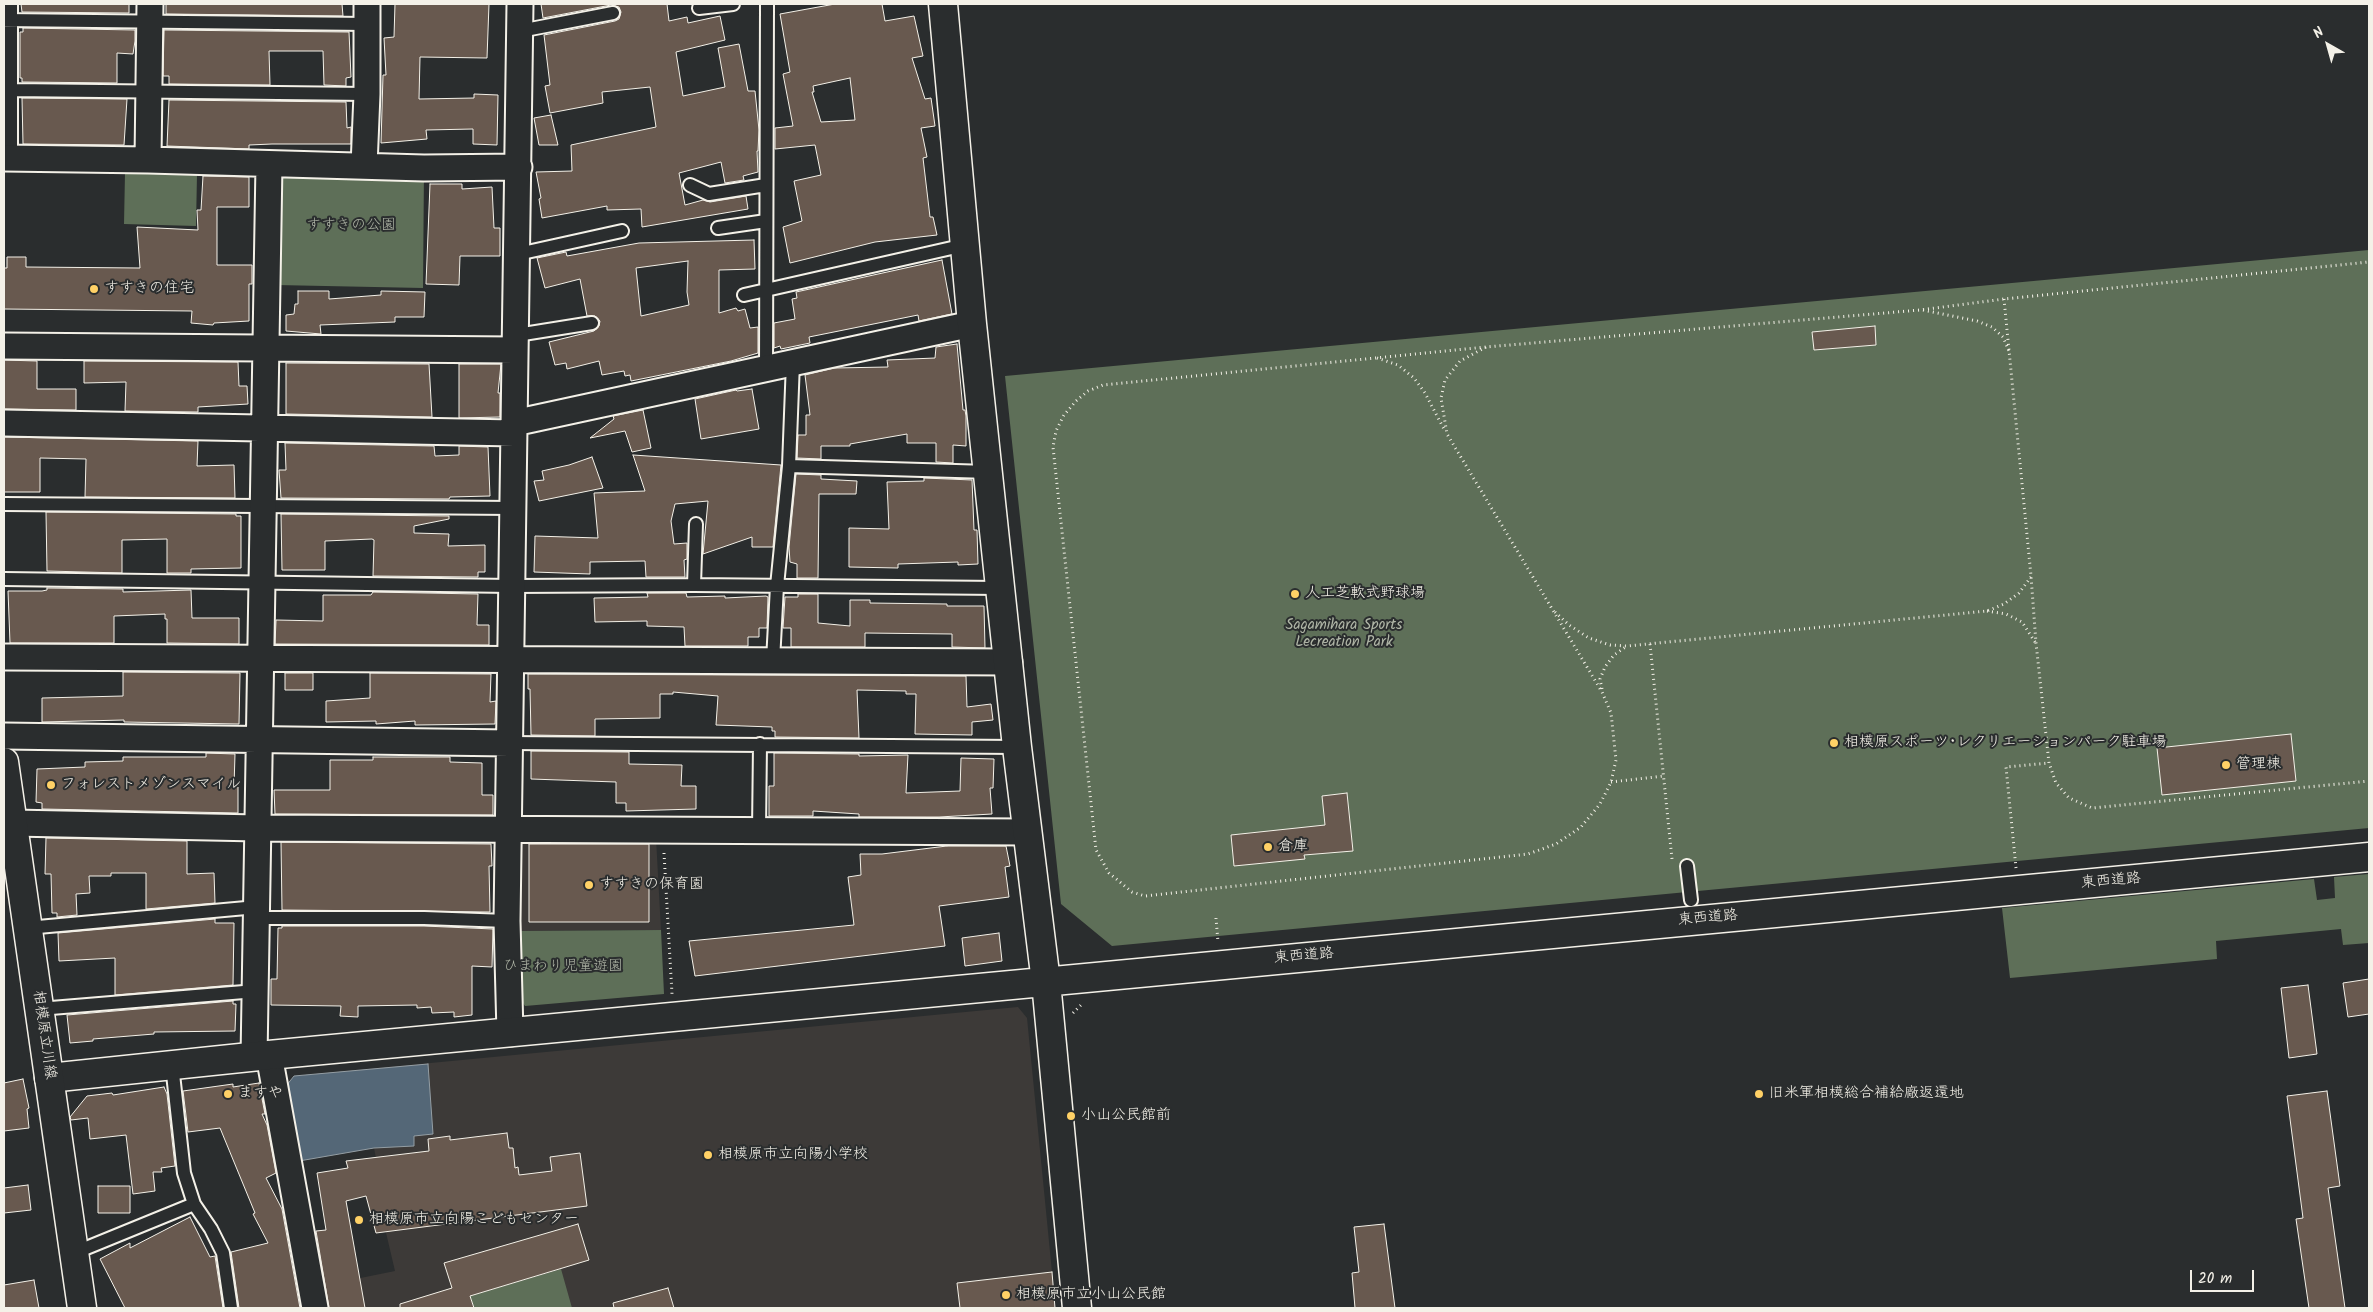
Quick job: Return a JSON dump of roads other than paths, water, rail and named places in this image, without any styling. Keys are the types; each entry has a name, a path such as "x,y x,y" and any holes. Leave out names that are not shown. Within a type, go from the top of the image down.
{"street":[{"path":"510,1033 507,921 518,254 520,4"},
{"path":"943,4 972,324 1026,832 1046,982 1077,1308"},
{"path":"148,160 150,12"},
{"path":"364,166 367,94 367,14"},
{"path":"7,158 364,166 519,167"},
{"path":"269,164 256,992 262,1056 315,1308"},
{"path":"4,423 265,428 514,428 766,368 972,324"},
{"path":"4,346 266,347 516,343"},
{"path":"4,657 1009,662"},
{"path":"4,736 509,743"},
{"name":"相模原立川線","path":"4,762 82,1308"},
{"path":"12,823 258,828 1026,832"},
{"name":"東西道路","path":"49,1078 262,1056 2369,857"}],"lane":[{"path":"7,158 12,90 7,21 11,4"},
{"path":"700,8 733,4"},
{"path":"766,368 767,4"},
{"path":"7,21 150,12 367,14"},
{"path":"520,31 613,12"},
{"path":"12,90 367,94"},
{"path":"690,185 709,194 766,185"},
{"path":"718,228 766,221"},
{"path":"518,254 622,231"},
{"path":"744,295 965,246"},
{"path":"516,343 592,323"},
{"path":"773,661 777,586 789,466 793,362"},
{"path":"789,466 989,472"},
{"path":"4,504 514,508"},
{"path":"694,585 696,524"},
{"path":"4,579 512,586 694,585 1000,588"},
{"path":"509,743 1017,747"},
{"path":"759,831 760,744"},
{"path":"1688,866 1691,900"},
{"path":"27,928 257,913 507,921"},
{"path":"39,1009 256,992"},
{"path":"172,1065 184,1173 194,1204 211,1228 223,1253 231,1308"},
{"path":"74,1253 194,1204"}],"water":[{"path":"428,1064 433,1134 414,1136 414,1146 374,1148 299,1161 286,1086 294,1076"}],"place":[{"name":"すすきの住宅","path":"94,289"},
{"name":"人工芝軟式野球場","path":"1295,594"},
{"name":"相模原スポーツ･レクリエーションパーク駐車場","path":"1834,743"},
{"name":"管理棟","path":"2226,765"},
{"name":"フォレストメゾンスマイル","path":"51,785"},
{"name":"倉庫","path":"1268,847"},
{"name":"すすきの保育園","path":"589,885"},
{"name":"ますや","path":"228,1094"},
{"name":"旧米軍相模総合補給廠返還地","path":"1759,1094"},
{"name":"小山公民館前","path":"1071,1116"},
{"name":"相模原市立向陽小学校","path":"708,1155"},
{"name":"相模原市立向陽こどもセンター","path":"359,1220"},
{"name":"相模原市立小山公民館","path":"1006,1295"}],"park label":[{"name":"すすきの公園","path":"351,226"},
{"name":"Sagamihara Sports Lecreation Park","path":"1344,634"},
{"name":"ひまわり児童遊園","path":"563,967"}]}
